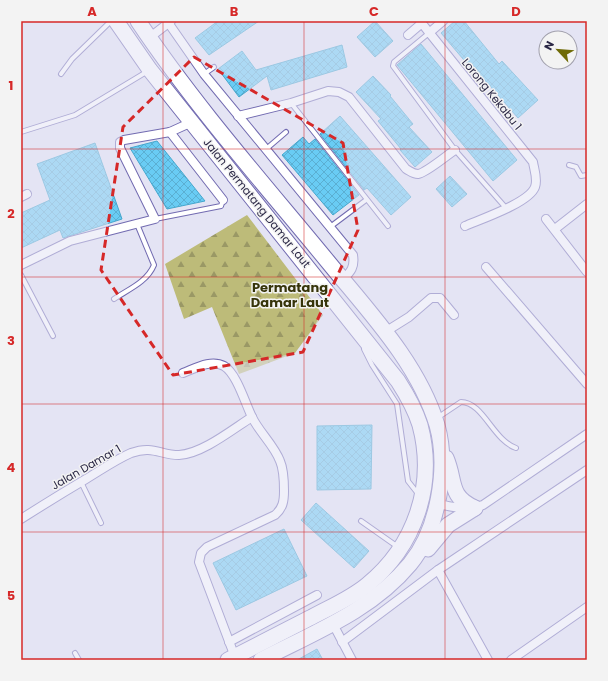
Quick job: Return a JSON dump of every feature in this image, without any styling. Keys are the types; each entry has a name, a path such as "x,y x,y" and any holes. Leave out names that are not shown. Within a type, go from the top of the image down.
{"highway":[{"name":"Jalan Permatang Damar Laut","path":"116,21 150,70 351,320 398,381 411,403 420,425 424,450 425,478 422,500 414,524 400,548 383,570 367,586 347,599 231,658"},
{"name":"Jalan Permatang Damar Laut","path":"138,21 206,113 385,332 425,395 435,419 442,448 437,504 430,532 411,563 376,597 333,624 261,660"},
{"path":"442,448 458,497 464,503 475,508"},
{"path":"411,563 429,548 448,525 475,508"}],"street":[{"path":"429,32 443,21"},
{"path":"150,38 169,22 204,74 265,150 353,255 353,268 342,280"},
{"path":"408,35 421,22"},
{"name":"Lorong Kekabu 1","path":"421,22 533,162 536,186 532,193 506,208"},
{"path":"238,116 292,103 328,92 339,92 349,97 406,169 412,173 418,174 424,171 455,150"},
{"path":"21,265 70,241 155,219 120,148 120,142 170,132 192,122"},
{"path":"170,132 224,200"},
{"path":"555,230 587,204"},
{"path":"465,226 506,208"},
{"path":"546,219 587,272"},
{"path":"486,267 587,384"},
{"path":"385,332 409,317 431,298 440,298 454,316"},
{"path":"184,373 209,363 223,366 230,370 247,403 252,417 280,460 283,473 283,504 281,511 201,552 199,562 229,642 231,658"},
{"name":"Jalan Damar 1","path":"21,519 114,461 143,449 152,449 179,455 189,453 205,446 252,417"},
{"path":"422,500 462,508 475,508 483,505 587,434"},
{"path":"342,642 438,570 587,470"},
{"path":"438,570 488,660"},
{"path":"229,642 317,595"},
{"path":"511,660 587,607"},
{"path":"333,624 352,660"}],"lane":[{"path":"61,74 72,59 111,21"},
{"path":"429,32 394,62 393,66 455,150 506,208"},
{"path":"204,74 214,67"},
{"path":"21,132 75,115 150,70"},
{"path":"292,103 366,200 388,226"},
{"path":"265,150 286,132"},
{"path":"569,166 576,167 581,176 587,175"},
{"path":"155,219 221,206 224,200"},
{"path":"329,227 366,200"},
{"path":"114,299 145,279 150,274 154,265 137,224"},
{"path":"21,275 53,336"},
{"path":"351,320 372,365 396,404 408,481 422,500"},
{"path":"435,419 461,402 466,402 480,412 504,442 516,448"},
{"path":"81,482 101,523"},
{"path":"361,521 400,548"},
{"path":"75,653 79,660"}],"highlighted area":[{"path":"194,57 343,143 358,230 303,352 173,375 101,270 123,127"}],"green space":[{"path":"247,215 323,315 295,353 239,374 212,307 184,319 165,264"}],"building":[{"path":"218,21 259,21 209,55 195,38"},
{"path":"375,21 393,41 375,57 357,37"},
{"path":"455,21 464,21 499,64 502,61 538,100 518,118 476,70 474,72 441,33"},
{"path":"421,44 517,160 493,181 397,65"},
{"path":"342,45 347,67 271,90 267,76 239,97 218,69 242,51 256,70"},
{"path":"373,76 391,95 390,96 413,124 409,127 432,152 415,167 378,121 381,119 356,92"},
{"path":"340,116 411,197 391,215 367,188 364,190 320,134"},
{"path":"303,137 309,144 315,139 359,195 333,215 282,155"},
{"path":"157,141 205,201 167,209 130,148"},
{"path":"95,143 122,219 63,238 60,230 21,248 21,213 50,200 37,164"},
{"path":"450,176 467,194 452,207 436,189"},
{"path":"372,425 371,489 317,490 317,426"},
{"path":"316,503 369,551 354,568 301,520"},
{"path":"284,529 307,576 236,610 213,563"},
{"path":"317,649 323,660 297,660"}],"district":[{"name":"Permatang Damar Laut","path":"290,294"}]}
